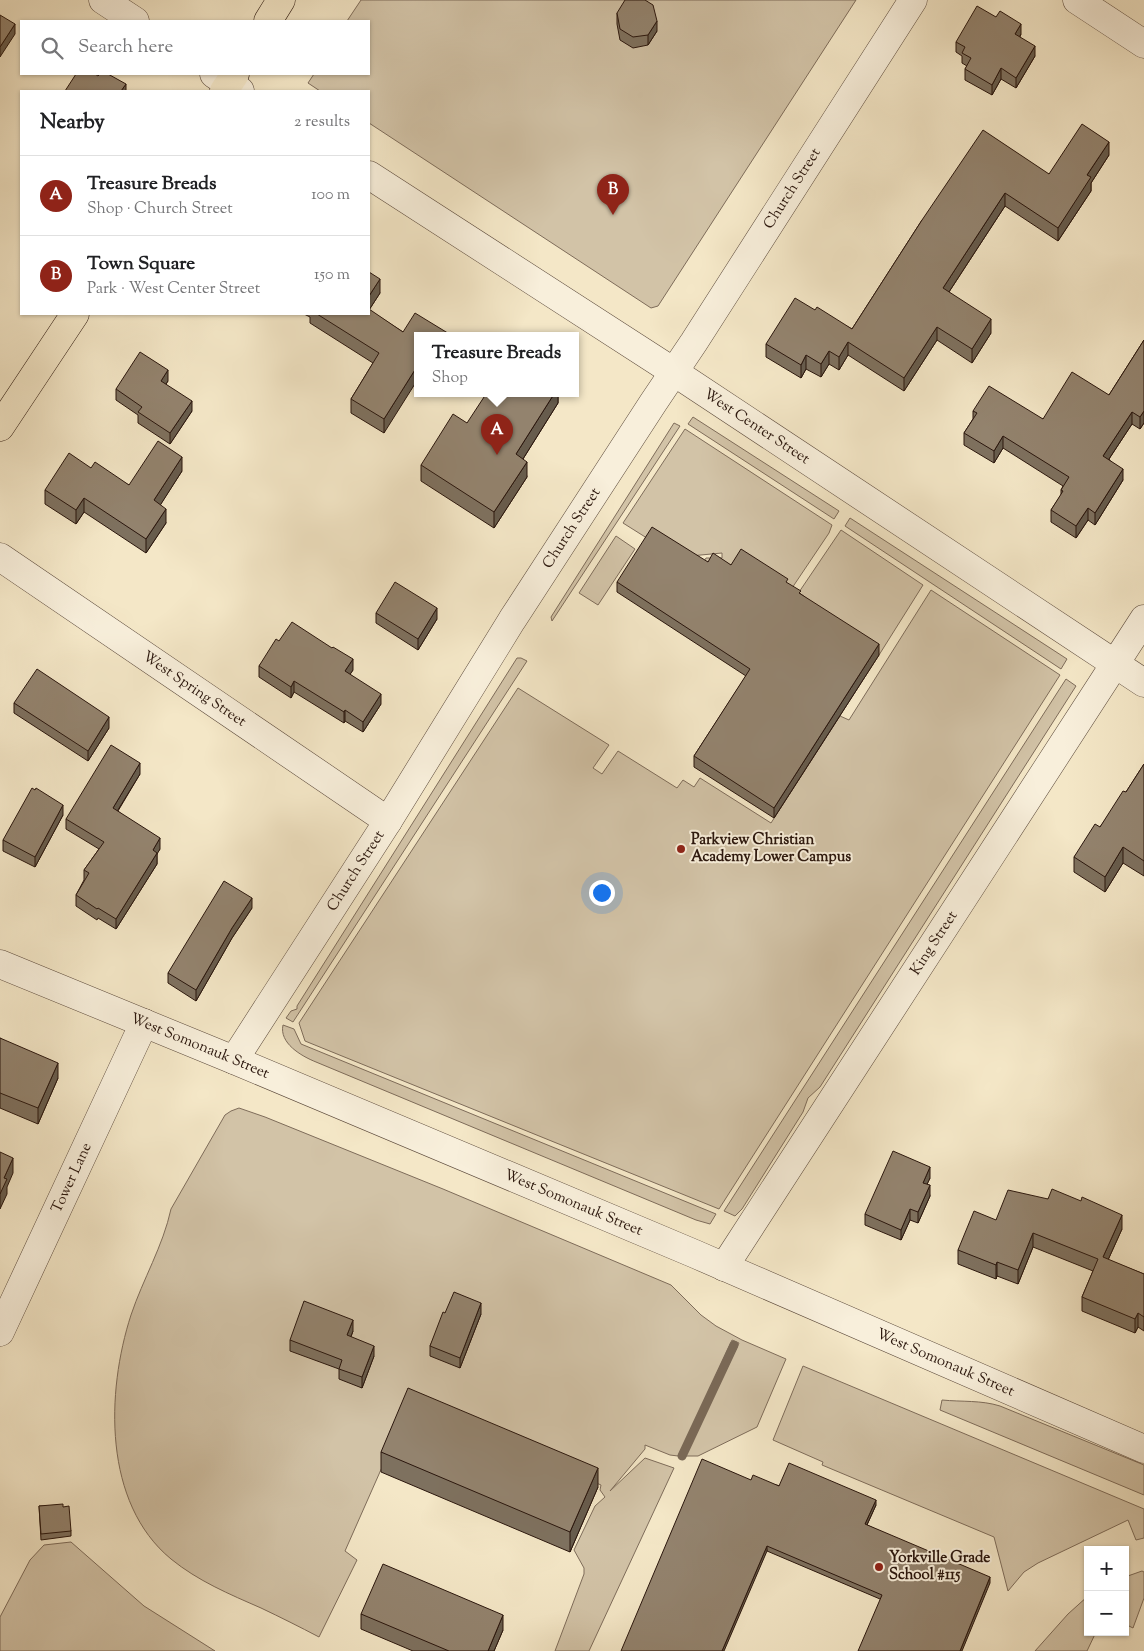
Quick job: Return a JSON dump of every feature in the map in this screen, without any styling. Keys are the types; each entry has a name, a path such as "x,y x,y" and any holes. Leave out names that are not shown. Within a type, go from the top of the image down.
{"highway":[{"path":"269,20 282,0"},
{"path":"0,427 74,315"}],"street":[{"path":"103,0 133,20"},
{"name":"Church Street","path":"234,1060 388,821 512,620 913,0"},
{"path":"1078,0 1144,44"},
{"name":"West Center Street","path":"370,175 674,372 1144,683"},
{"name":"West Spring Street","path":"0,557 388,821"},
{"name":"King Street","path":"724,1267 1144,619"},
{"name":"West Somonauk Street","path":"0,964 234,1060 724,1267 1144,1449"},
{"name":"Tower Lane","path":"0,1332 144,1023"}],"shaded area":[{"path":"361,0 856,0 658,306 651,308 370,124 370,90 318,90 308,83 313,75 370,75 370,20 348,20"},
{"path":"693,417 839,511 834,519 688,424"},
{"path":"674,423 680,426 552,621 551,617"},
{"path":"685,429 832,525 829,533 788,594 731,576 703,563 706,558 722,558 722,553 690,556 650,540 623,523"},
{"path":"850,518 1067,659 1061,669 845,526"},
{"path":"841,530 923,585 879,655 799,604 795,598"},
{"path":"616,536 635,549 598,605 579,593"},
{"name":"Parkview Christian Academy Lower Campus","path":"931,590 1060,675 719,1209 305,1041 299,1023 518,688 609,745 593,768 602,774 618,751 677,788 683,780 694,787 700,778 771,823 840,716 849,720"},
{"path":"517,658 527,661 293,1022 286,1018 291,1011 297,1009 297,1006"},
{"path":"1066,679 1076,686 820,1087 808,1098 803,1112 742,1209 735,1216 724,1211"},
{"path":"283,1025 294,1029 301,1044 716,1214 710,1224 696,1220 316,1062 292,1048 284,1038"},
{"path":"239,1108 443,1189 671,1285 701,1315 716,1326 742,1340 786,1359 757,1427 698,1456 685,1456 739,1343 732,1340 678,1456 670,1455 645,1445 645,1449 610,1491 645,1458 674,1468 589,1651 555,1651 584,1574 584,1568 574,1550 595,1506 605,1497 600,1490 601,1485 410,1404 345,1551 357,1560 319,1637 192,1574 171,1559 149,1536 133,1508 122,1477 116,1445 115,1411 117,1378 123,1345 131,1315 163,1236 171,1209 225,1115"},
{"path":"803,1366 1144,1509 1144,1538 1136,1540 1128,1520 1038,1563 1024,1572 1008,1591 994,1537 822,1465 823,1462 773,1440"},
{"path":"942,1400 979,1402 1000,1406 1144,1465 1144,1495 940,1410"},
{"path":"71,1542 144,1606 215,1651 0,1651 0,1617 30,1560 44,1545"},
{"path":"1144,1572 1144,1598 1133,1628 1129,1626 1129,1576"},
{"path":"1084,1600 1084,1636 1094,1636 1087,1651 1035,1651 1068,1614"}],"building":[{"path":"625,0 645,0 653,5 657,21 648,35 633,37 620,29 617,13"},
{"path":"977,6 996,17 1000,11 1021,24 1015,34 1035,46 1016,78 1001,68 992,85 965,69 971,58 962,53 965,47 956,42"},
{"path":"0,15 15,24 0,47"},
{"path":"75,75 110,75 126,84 122,90 66,90"},
{"path":"1082,124 1109,142 1087,175 1091,177 1058,228 1005,193 943,288 991,319 972,349 937,327 904,378 848,342 839,357 829,351 821,364 806,355 801,365 766,344 795,298 815,310 817,307 852,329 983,130 1049,174"},
{"path":"370,273 380,279 370,294"},
{"path":"370,310 403,332 415,313 446,332 414,332 414,371 384,419 351,399 379,353 319,315 370,315"},
{"path":"1144,340 1144,411 1140,417 1132,412 1103,456 1123,469 1095,513 1088,508 1076,526 1051,510 1069,477 1003,436 994,451 964,433 977,413 973,411 989,386 1043,419 1072,372 1109,395"},
{"path":"140,352 168,370 161,381 192,401 170,433 138,412 142,407 116,389"},
{"path":"484,397 552,397 516,454 527,462 494,512 421,465 453,414 467,423"},
{"path":"158,441 182,457 154,500 166,509 146,539 84,498 76,510 45,490 69,453 91,468 95,462 129,485"},
{"path":"652,527 708,562 713,553 731,565 741,549 788,579 786,582 801,591 799,593 879,644 774,808 694,756 750,669 617,582"},
{"path":"395,582 437,608 418,639 376,613"},
{"path":"292,622 353,659 345,671 381,694 363,722 294,681 291,687 259,666 276,639 279,641"},
{"path":"37,669 109,717 88,751 14,703"},
{"path":"111,745 140,763 113,808 160,838 153,850 157,853 116,919 76,895 89,873 84,870 104,842 66,819"},
{"path":"1144,764 1144,861 1123,847 1105,877 1074,857 1095,824 1100,827 1123,791 1126,792"},
{"path":"32,788 35,790 36,788 63,805 35,857 3,840"},
{"path":"224,881 252,898 196,990 168,973"},
{"path":"0,1038 58,1063 38,1108 0,1093"},
{"path":"893,1151 930,1167 923,1183 930,1185 918,1212 910,1209 901,1230 865,1214"},
{"path":"0,1152 13,1158 4,1178 7,1179 0,1194"},
{"path":"1052,1189 1081,1201 1082,1197 1122,1215 1103,1257 1144,1274 1144,1317 1138,1313 1135,1319 1082,1297 1098,1259 1033,1233 1018,1270 997,1262 996,1265 958,1250 974,1211 996,1220 1008,1190 1048,1199"},
{"path":"454,1292 481,1303 460,1358 430,1346 443,1312 445,1313"},
{"path":"304,1301 353,1320 347,1335 374,1346 362,1377 339,1369 342,1360 290,1340"},
{"path":"408,1388 598,1468 570,1532 381,1452"},
{"name":"Yorkville Grade School #115","path":"702,1459 751,1480 753,1475 779,1486 789,1463 876,1500 865,1524 990,1577 960,1651 858,1651 882,1595 767,1546 722,1651 621,1651"},
{"path":"63,1504 63,1507 69,1506 71,1531 41,1534 39,1506"},
{"path":"383,1564 503,1615 488,1651 449,1651 361,1614"}],"waterway":[{"path":"682,1456 734,1345"}],"place":[{"name":"Town Square","path":"613,215"},
{"name":"Treasure Breads","path":"497,455"},
{"name":"Parkview Christian Academy Lower Campus","path":"681,849"},
{"name":"Yorkville Grade School #115","path":"879,1567"}]}
